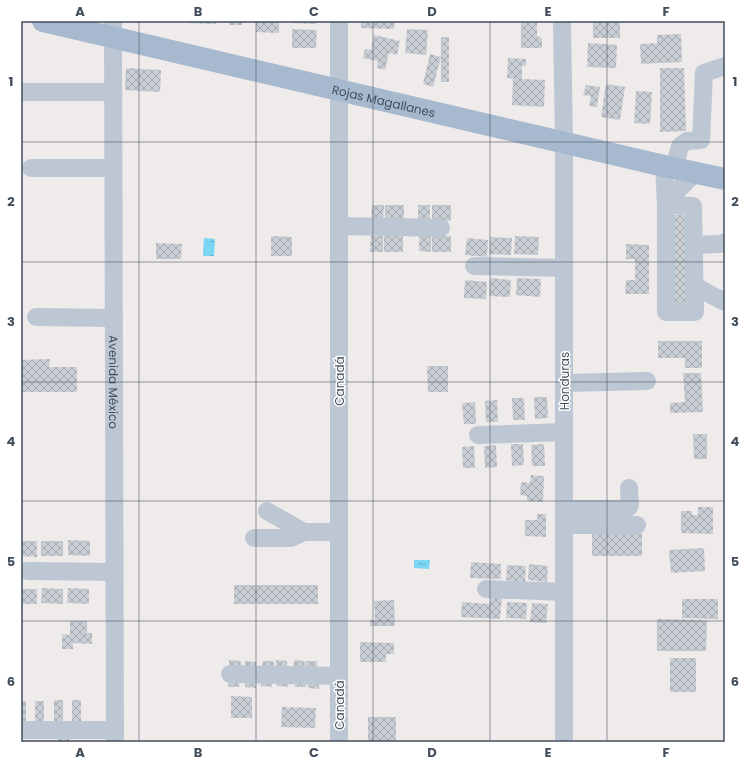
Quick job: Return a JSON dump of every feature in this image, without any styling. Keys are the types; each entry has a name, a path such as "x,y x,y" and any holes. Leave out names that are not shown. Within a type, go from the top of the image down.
{"main road":[{"name":"Rojas Magallanes","path":"43,21 113,29 339,90 725,179"}],"street":[{"name":"Canadá","path":"339,21 339,742"},
{"name":"Honduras","path":"562,21 564,143 564,742"},
{"name":"Avenida México","path":"113,29 115,736"},
{"path":"666,205 679,188 678,169 680,146 687,141 701,140 704,74 725,66"},
{"path":"21,92 113,92"},
{"path":"31,168 114,168"},
{"path":"666,205 693,206 695,312 666,312 666,205 678,169"},
{"path":"339,226 441,228"},
{"path":"694,245 720,244 725,242"},
{"path":"474,266 564,268"},
{"path":"694,286 725,302"},
{"path":"36,317 114,318"},
{"path":"564,382 647,381"},
{"path":"478,435 564,432"},
{"path":"564,517 628,508 630,505 629,488"},
{"path":"267,511 304,532"},
{"path":"564,517 637,525"},
{"path":"254,538 291,538 304,532 339,532"},
{"path":"27,571 114,572"},
{"path":"486,589 564,592"},
{"path":"230,674 339,676"},
{"path":"21,730 115,736"}],"water":[{"path":"204,238 215,239 214,256 203,256"},
{"path":"414,560 430,560 429,569 414,568"}],"building":[{"path":"186,21 217,21 216,24 186,23"},
{"path":"229,21 242,21 242,25 229,25"},
{"path":"256,21 279,21 279,33 256,32"},
{"path":"292,21 316,21 316,24 292,23"},
{"path":"361,21 395,21 394,29 361,28"},
{"path":"593,21 620,21 620,38 593,38"},
{"path":"521,23 537,23 537,36 542,38 542,48 521,48"},
{"path":"292,29 317,30 316,48 292,48"},
{"path":"407,29 428,30 426,55 405,53"},
{"path":"681,34 682,62 641,64 640,44 657,43 657,35"},
{"path":"374,35 400,41 397,55 389,53 385,70 377,68 378,61 363,58 365,49 371,50"},
{"path":"441,37 449,37 449,82 441,82"},
{"path":"588,43 617,45 616,68 587,67"},
{"path":"430,54 441,57 433,87 423,84"},
{"path":"508,58 526,59 526,66 522,66 522,79 545,80 544,107 512,105 513,79 507,78"},
{"path":"126,68 161,70 160,92 125,90"},
{"path":"660,68 684,68 686,131 660,132"},
{"path":"606,84 625,87 620,120 601,117"},
{"path":"586,85 600,87 597,107 589,106 591,96 583,95"},
{"path":"636,91 652,92 650,124 634,123"},
{"path":"372,205 384,205 383,221 371,220"},
{"path":"385,205 404,205 404,221 385,221"},
{"path":"418,205 430,205 430,221 418,221"},
{"path":"432,205 451,205 451,221 432,221"},
{"path":"671,215 688,215 688,303 671,303"},
{"path":"419,235 431,236 431,252 419,251"},
{"path":"271,236 292,237 292,256 271,256"},
{"path":"371,236 383,236 383,252 370,252"},
{"path":"384,236 403,236 403,252 384,252"},
{"path":"432,236 451,236 451,252 432,252"},
{"path":"515,236 539,237 538,255 514,254"},
{"path":"490,237 512,238 511,255 489,254"},
{"path":"467,238 488,240 487,257 465,255"},
{"path":"156,243 182,244 181,259 156,259"},
{"path":"626,244 649,245 649,294 625,294 626,280 635,280 635,259 626,259"},
{"path":"490,278 511,280 510,297 489,296"},
{"path":"517,278 541,279 540,297 516,295"},
{"path":"465,280 487,282 486,299 464,298"},
{"path":"658,341 702,341 702,368 685,368 685,358 658,358"},
{"path":"50,359 49,367 77,367 77,392 21,392 21,360"},
{"path":"427,366 448,366 448,392 428,392"},
{"path":"683,373 701,373 703,412 670,413 670,403 685,402"},
{"path":"534,397 547,397 548,418 535,419"},
{"path":"512,398 524,398 525,420 513,420"},
{"path":"497,400 498,422 486,422 485,401"},
{"path":"475,402 476,424 464,424 462,403"},
{"path":"693,434 707,434 707,459 694,459"},
{"path":"511,444 523,444 524,465 512,466"},
{"path":"544,444 545,466 532,466 531,445"},
{"path":"496,445 497,467 485,468 484,446"},
{"path":"474,446 475,468 463,468 462,447"},
{"path":"531,475 544,476 543,502 527,501 527,496 520,495 521,482 530,483"},
{"path":"698,507 713,507 713,534 681,533 681,511 692,511 692,515 698,515"},
{"path":"537,514 546,514 546,537 525,536 525,520 537,520"},
{"path":"592,533 642,533 642,556 592,556"},
{"path":"68,540 90,541 90,556 68,555"},
{"path":"21,541 37,541 37,557 21,556"},
{"path":"41,541 63,541 63,556 41,556"},
{"path":"704,548 705,571 671,573 669,550"},
{"path":"471,562 501,564 501,579 470,578"},
{"path":"529,564 548,566 547,582 528,580"},
{"path":"507,565 526,566 525,582 506,580"},
{"path":"234,585 318,585 318,604 234,604"},
{"path":"42,588 63,589 63,604 41,603"},
{"path":"68,588 89,589 89,604 67,603"},
{"path":"21,589 37,589 37,604 21,604"},
{"path":"490,598 502,598 500,619 461,617 462,602 490,604"},
{"path":"682,599 718,599 718,619 682,618"},
{"path":"394,600 395,626 370,626 370,620 375,620 374,601"},
{"path":"507,602 527,603 526,619 506,618"},
{"path":"532,603 548,604 546,623 530,622"},
{"path":"657,619 707,620 706,651 657,651"},
{"path":"70,621 87,621 87,633 92,633 92,644 73,643 73,649 62,649 62,634 70,635"},
{"path":"360,642 394,643 394,654 386,654 386,662 360,662"},
{"path":"670,658 696,658 696,692 670,692"},
{"path":"229,660 241,661 240,670 229,669"},
{"path":"276,660 287,661 287,670 275,669"},
{"path":"294,660 305,661 304,670 293,669"},
{"path":"245,661 256,662 256,671 244,670"},
{"path":"263,661 274,661 273,671 262,670"},
{"path":"306,661 317,661 317,670 305,670"},
{"path":"261,677 272,678 272,687 261,686"},
{"path":"277,677 289,678 288,687 277,686"},
{"path":"229,678 240,678 239,687 228,687"},
{"path":"245,678 256,679 256,688 245,687"},
{"path":"295,678 306,678 306,687 295,687"},
{"path":"309,679 320,680 319,689 308,688"},
{"path":"231,696 252,697 252,718 231,718"},
{"path":"54,700 63,700 63,723 54,722"},
{"path":"72,700 81,700 81,722 72,722"},
{"path":"21,701 26,701 26,723 21,723"},
{"path":"35,701 44,701 44,723 35,723"},
{"path":"282,707 316,708 315,728 281,727"},
{"path":"368,717 396,717 396,742 368,742"},
{"path":"69,732 69,742 58,742 57,733"}]}
